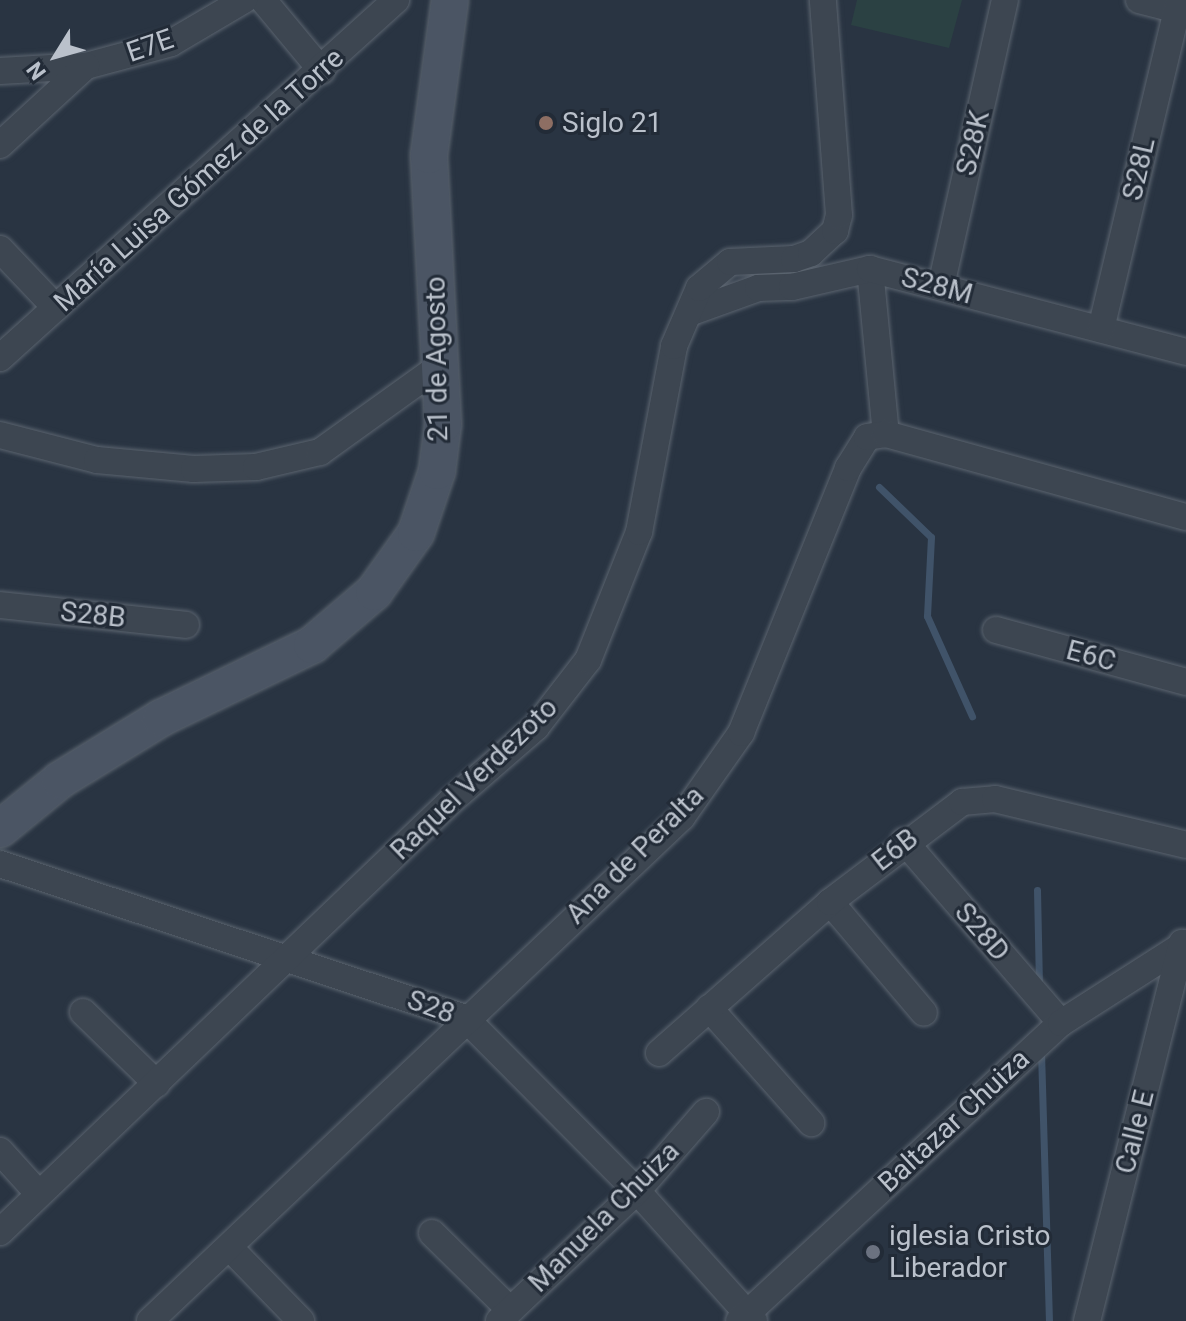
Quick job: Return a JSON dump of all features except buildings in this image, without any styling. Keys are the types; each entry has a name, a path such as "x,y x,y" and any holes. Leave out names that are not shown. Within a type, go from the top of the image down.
{"street":[{"name":"E7E","path":"0,71 86,66 171,43 244,0"},
{"path":"263,0 322,71"},
{"name":"María Luisa Gómez de la Torre","path":"0,358 322,71 396,0"},
{"name":"21 de Agosto","path":"0,829 60,780 161,718 312,645 374,592 416,533 437,471 441,365 429,155 450,0"},
{"name":"Raquel Verdezoto","path":"0,1232 451,801 536,727 588,660 639,532 674,346 699,288 730,262 794,259 811,253 835,231 839,215 823,0"},
{"name":"S28K","path":"941,286 1005,0"},
{"path":"1139,0 1182,11"},
{"name":"S28L","path":"1101,329 1182,11"},
{"path":"0,145 86,66"},
{"path":"0,249 56,308"},
{"path":"870,269 886,434 1186,517"},
{"name":"S28M","path":"689,313 758,288 792,287 870,269 1186,352"},
{"path":"0,435 97,460 194,469 256,467 320,452 441,365"},
{"name":"Ana de Peralta","path":"150,1321 230,1248 465,1018 682,817 741,733 853,460 867,437 886,434"},
{"name":"S28B","path":"0,605 186,625"},
{"name":"E6C","path":"996,630 1186,682"},
{"name":"E6B","path":"659,1053 830,902 904,841 962,802 995,799 1186,845"},
{"name":"S28D","path":"904,841 1061,1023"},
{"name":"S28","path":"0,864 290,956 465,1018 637,1191 747,1318"},
{"path":"830,902 924,1013"},
{"name":"Baltazar Chuiza","path":"747,1318 1061,1023 1184,943"},
{"name":"Calle E","path":"1087,1321 1184,943"},
{"path":"709,1008 811,1123"},
{"path":"83,1012 157,1084"},
{"name":"Manuela Chuiza","path":"504,1316 637,1191 706,1112"},
{"path":"0,1151 38,1193"},
{"path":"432,1233 504,1316"},
{"path":"230,1248 301,1321"}],"green space":[{"path":"857,0 962,0 949,48 851,25"}],"waterway":[{"path":"879,487 931,537 927,616 972,716"},
{"path":"1037,890 1039,984"},
{"path":"1041,1052 1049,1321"}],"place":[{"name":"Siglo 21","path":"546,123"},
{"name":"iglesia Cristo Liberador","path":"873,1252"}]}
